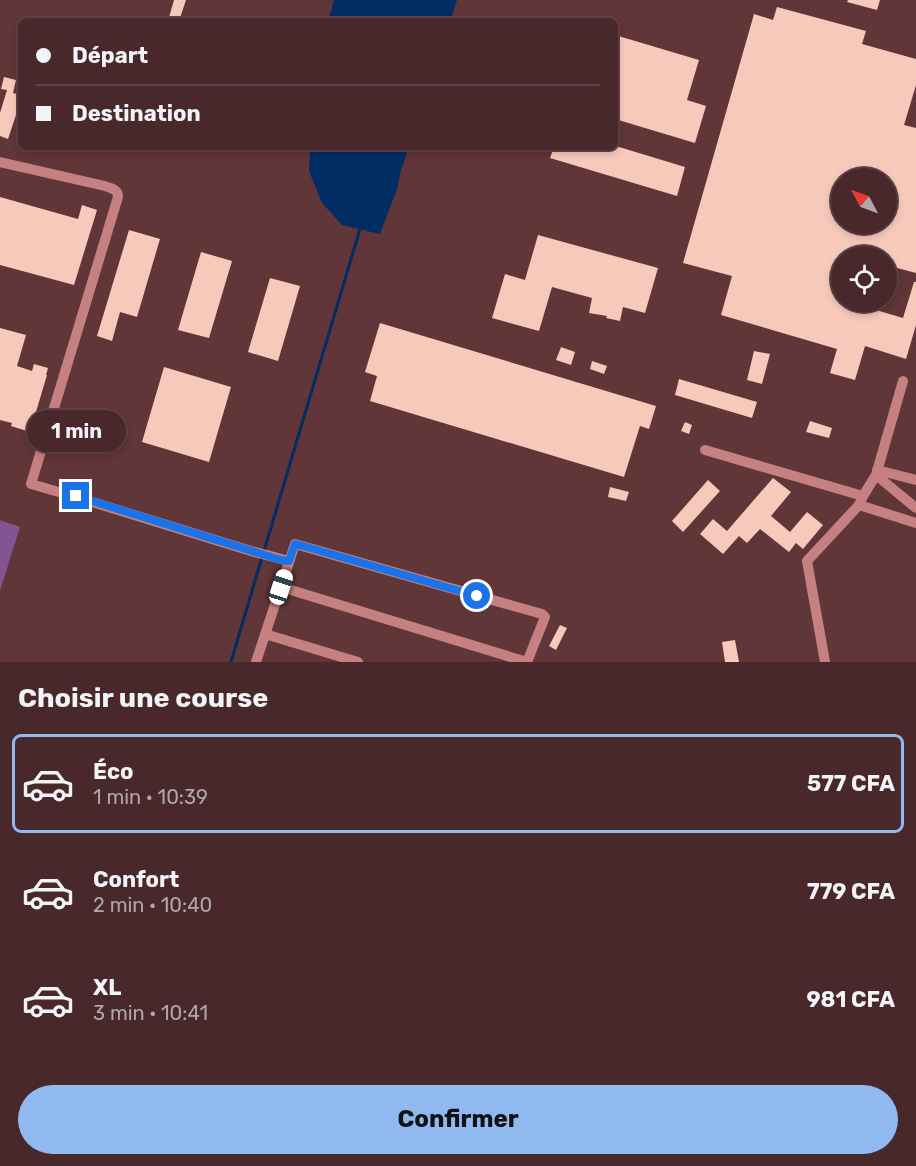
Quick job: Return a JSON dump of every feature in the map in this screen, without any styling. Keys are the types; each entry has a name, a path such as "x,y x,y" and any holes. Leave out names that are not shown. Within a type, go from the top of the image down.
{"street":[{"path":"0,162 105,186 116,190 118,194 31,484 285,561"},
{"path":"825,662 807,561 861,500 876,472 903,381"},
{"path":"705,450 861,500 916,523"},
{"path":"876,472 916,480"},
{"path":"876,472 916,508"},
{"path":"256,662 281,587 285,561 295,544 542,614 545,617 527,662 281,587"},
{"path":"265,634 358,662"}],"shaded area":[{"path":"0,520 20,527 0,591"}],"water":[{"path":"334,0 457,0 451,18 329,18"},
{"path":"310,150 408,150 397,189 380,234 342,225 322,203 309,171"}],"building":[{"path":"174,0 186,0 180,18 169,18"},
{"path":"848,0 880,0 877,10 847,2"},
{"path":"777,7 866,31 862,44 916,59 916,85 904,125 916,128 916,273 897,268 897,246 831,246 831,312 883,312 903,318 914,282 916,282 916,325 906,359 865,346 855,380 830,373 837,349 721,315 732,276 683,263 754,14 773,20"},
{"path":"618,36 699,60 687,100 706,106 695,143 618,120"},
{"path":"4,77 16,80 13,93 18,94 18,109 8,139 0,136 0,113 7,90 1,89"},
{"path":"619,147 685,167 677,196 550,158 553,150 618,150"},
{"path":"0,197 78,219 82,205 97,210 74,285 0,265"},
{"path":"129,230 160,239 137,317 120,312 112,341 97,336"},
{"path":"538,235 658,268 645,313 623,307 620,321 606,318 607,316 589,313 592,298 552,287 539,331 492,318 505,274 525,280"},
{"path":"201,252 232,261 209,338 178,330"},
{"path":"270,278 300,286 278,361 248,352"},
{"path":"380,323 656,406 649,429 640,426 624,477 370,401 377,376 365,372"},
{"path":"0,328 26,335 17,366 32,371 34,364 48,368 30,432 0,420"},
{"path":"561,347 575,352 571,365 556,360"},
{"path":"754,351 770,354 762,384 747,380"},
{"path":"592,361 607,366 604,374 590,369"},
{"path":"164,367 231,387 209,462 142,442"},
{"path":"679,379 757,402 752,418 675,395"},
{"path":"810,421 832,428 829,438 806,432"},
{"path":"685,422 692,425 689,434 681,431"},
{"path":"773,478 791,492 771,516 790,532 807,512 823,525 803,549 796,543 789,552 760,529 747,543 739,536 723,554 700,534 713,519 727,531"},
{"path":"708,480 720,491 683,532 672,521"},
{"path":"610,487 629,492 626,501 608,497"},
{"path":"560,625 567,628 556,650 549,646"},
{"path":"735,640 739,662 725,662 722,642"}],"waterway":[{"path":"264,551 360,229"},
{"path":"231,662 262,557"}],"route":[{"path":"76,496 281,560 289,561 295,544 477,596"}]}
